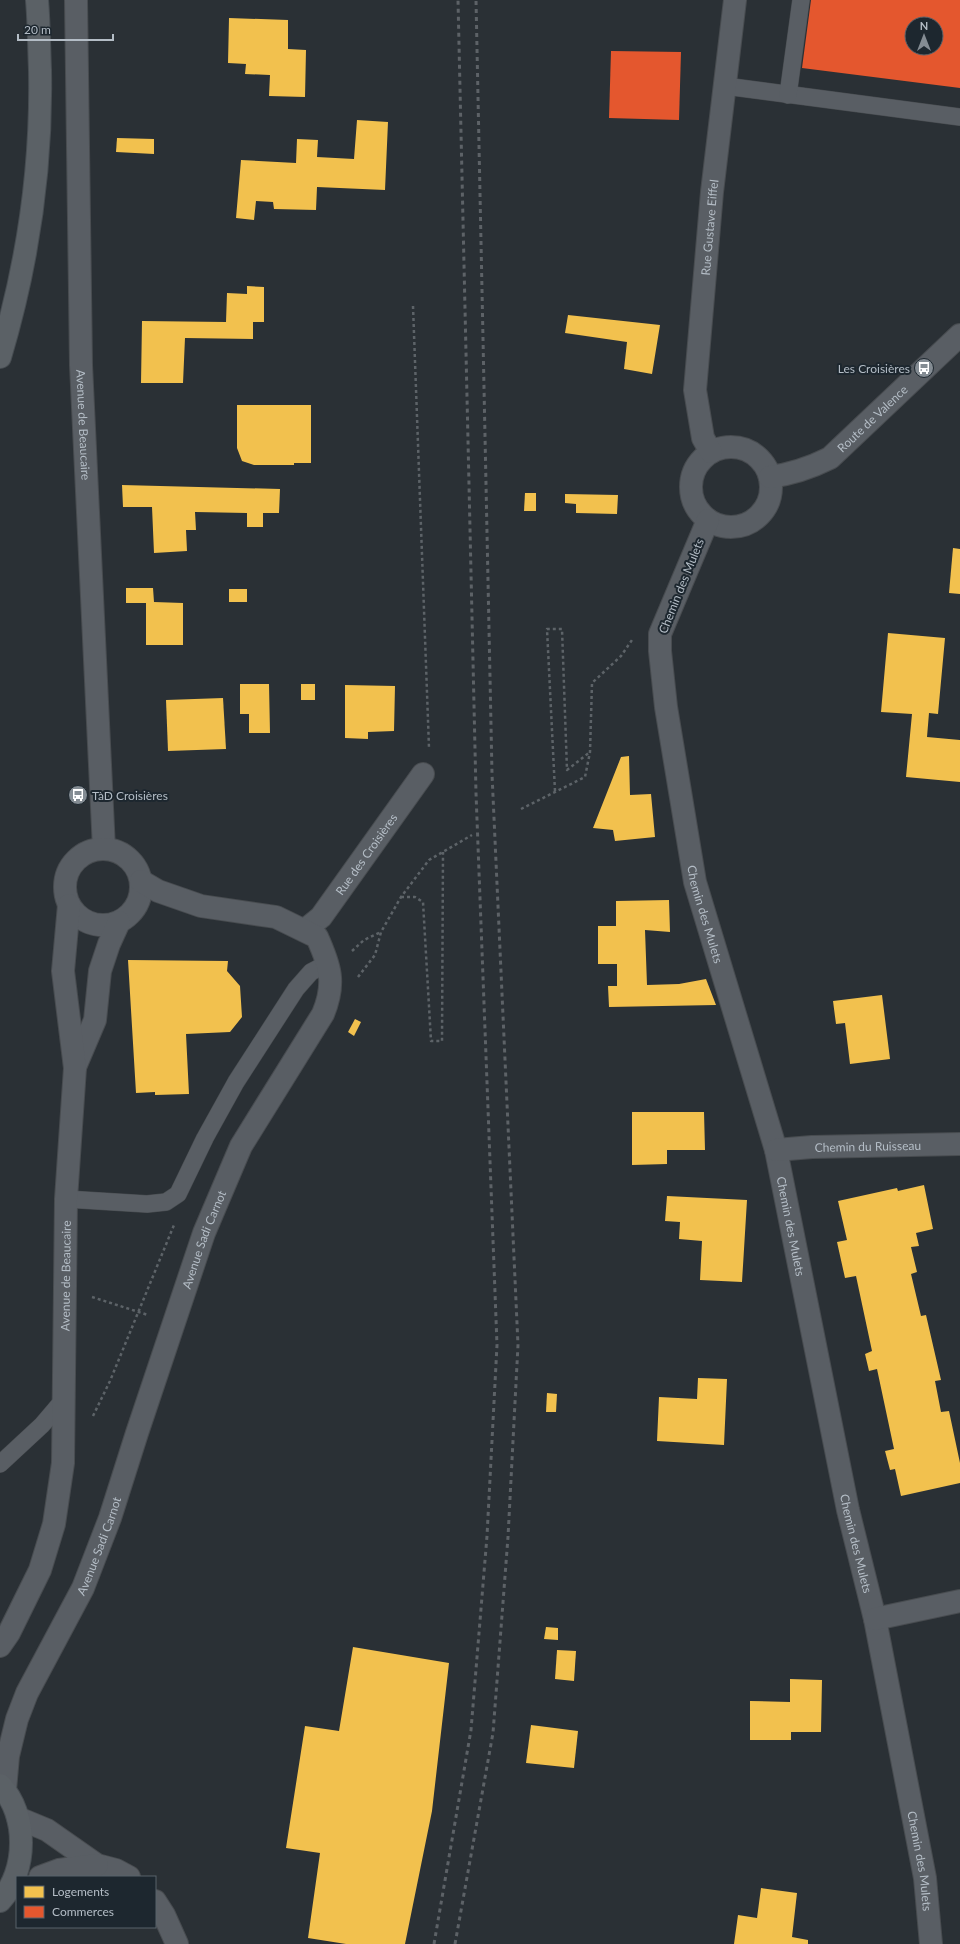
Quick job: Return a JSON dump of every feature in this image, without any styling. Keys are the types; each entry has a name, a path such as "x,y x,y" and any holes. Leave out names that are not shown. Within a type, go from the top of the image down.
{"main road":[{"path":"0,357 9,329 25,257 35,196 41,115 37,0"},
{"path":"3,1788 18,1818 22,1845 16,1872 7,1896"}],"street":[{"name":"Avenue de Beaucaire","path":"76,0 81,365 104,849"},
{"name":"Rue Gustave Eiffel","path":"711,452 703,438 695,390 712,192 735,0"},
{"name":"Route de Valence","path":"770,477 808,469 830,458 960,335"},
{"path":"735,447 746,450 757,457 765,466 770,477 771,489 769,501 763,512 754,520 743,526 718,526 708,520 700,512 694,502 691,491 695,469 711,452 723,448 735,447"},
{"name":"Chemin des Mulets","path":"708,520 660,634 660,651 666,707 695,882 776,1150 848,1510 875,1619 925,1878 931,1944"},
{"name":"Rue des Croisières","path":"305,930 321,917 424,774"},
{"path":"96,849 120,852 130,859 137,869 141,880 141,893 137,905 130,915 119,922 108,925 96,925 85,921 76,914 69,905 65,894 65,882 68,870 75,860 85,853 96,849"},
{"name":"Avenue Sadi Carnot","path":"3,1788 8,1756 17,1719 27,1693 83,1588 110,1518 173,1323 204,1233 241,1146 323,1014 329,1000 331,982 328,962 317,937 276,917 201,906 158,890 141,880"},
{"name":"Avenue de Beaucaire","path":"0,1646 9,1633 40,1570 54,1524 63,1463 65,1398 66,1199 75,1068 63,971 69,905"},
{"name":"Avenue de Beaucaire","path":"75,1068 95,1020 100,971 109,944 119,922"},
{"name":"Chemin du Ruisseau","path":"776,1150 812,1147 960,1144"},
{"path":"875,1619 960,1601"},
{"path":"18,1818 47,1830 97,1864 116,1870 127,1876"},
{"path":"43,1876 59,1870 97,1864"},
{"path":"156,1903 177,1944"}],"lane":[{"path":"788,95 801,0"},
{"path":"725,86 960,117"},
{"path":"66,1199 147,1204 166,1202 178,1194 205,1138 236,1082 285,1006 296,989 311,972 328,962"},
{"path":"0,1464 42,1424 65,1398"}],"path":[{"path":"413,306 429,752 424,774"},
{"path":"555,791 548,629 562,629 567,770 590,752"},
{"path":"521,809 555,791 585,778 590,752 592,683 621,656 637,636"},
{"path":"329,1000 347,992 375,955 381,932 401,897 430,860 472,835"},
{"path":"401,897 414,897 424,902 431,1041 442,1041 443,852"},
{"path":"328,962 347,955 364,940 381,932"},
{"path":"90,1421 110,1381 137,1312 178,1216 178,1194"},
{"path":"65,1288 173,1323"}],"building: Logements":[{"path":"229,18 288,20 288,49 306,50 305,97 269,96 270,75 245,74 246,64 228,63"},
{"path":"357,120 388,122 385,190 317,187 316,210 274,209 273,202 256,201 254,220 236,218 241,160 296,163 297,139 318,140 317,157 354,159"},
{"path":"117,138 154,139 154,154 116,152"},
{"path":"247,286 264,287 264,322 253,322 253,339 185,338 183,383 141,383 142,321 226,322 227,293 247,294"},
{"path":"568,315 660,325 652,374 624,369 627,342 565,333"},
{"path":"237,405 311,405 311,463 294,463 294,465 254,465 242,461 237,448"},
{"path":"122,485 280,489 279,513 263,513 263,527 247,527 247,513 195,512 196,530 186,530 187,551 154,553 152,507 123,507"},
{"path":"525,493 536,493 536,511 524,511"},
{"path":"565,494 618,495 617,514 576,513 576,504 565,503"},
{"path":"953,548 960,549 960,594 949,593"},
{"path":"126,588 153,588 154,602 183,603 183,645 146,645 146,603 126,603"},
{"path":"229,589 247,589 247,602 229,602"},
{"path":"888,633 945,638 938,714 929,713 927,737 960,740 960,782 906,777 912,714 881,712"},
{"path":"240,684 269,684 270,733 249,733 249,714 240,714"},
{"path":"301,684 315,684 315,700 301,700"},
{"path":"345,685 395,686 394,731 368,732 368,739 345,738"},
{"path":"223,698 226,749 168,751 166,700"},
{"path":"629,756 630,795 651,794 655,837 615,841 613,830 593,828 621,757"},
{"path":"669,900 670,932 645,930 647,985 679,984 706,979 716,1005 609,1007 608,986 617,986 617,964 598,964 598,926 616,926 616,901"},
{"path":"128,960 228,961 227,971 240,986 242,1017 230,1032 186,1034 189,1094 155,1095 155,1092 136,1093"},
{"path":"882,995 890,1059 850,1064 845,1023 836,1024 833,1001"},
{"path":"355,1019 361,1022 354,1036 348,1032"},
{"path":"632,1112 704,1112 705,1150 667,1150 667,1164 632,1165"},
{"path":"924,1185 933,1229 916,1233 919,1246 911,1247 917,1272 911,1274 921,1316 926,1315 941,1380 935,1381 941,1412 949,1411 960,1463 960,1483 901,1496 895,1469 890,1470 885,1451 894,1449 877,1369 869,1371 865,1354 872,1351 856,1276 845,1278 837,1242 847,1240 838,1201 897,1188 898,1191"},
{"path":"667,1196 747,1200 742,1282 700,1280 702,1241 679,1239 680,1222 665,1221"},
{"path":"698,1378 727,1379 724,1445 657,1441 659,1397 697,1399"},
{"path":"547,1393 557,1394 556,1412 546,1412"},
{"path":"546,1627 558,1628 558,1640 544,1639"},
{"path":"353,1647 449,1663 432,1811 405,1944 346,1944 308,1938 320,1853 286,1848 305,1726 339,1731"},
{"path":"557,1650 576,1651 574,1681 555,1679"},
{"path":"790,1679 822,1680 821,1732 791,1732 791,1740 750,1740 750,1701 790,1702"},
{"path":"531,1725 578,1731 574,1768 526,1763"},
{"path":"761,1888 797,1893 792,1937 808,1940 808,1944 734,1944 738,1915 757,1918"}],"building: Commerces":[{"path":"811,0 960,0 960,88 802,68"},
{"path":"611,51 681,52 679,120 609,118"}],"railway":[{"path":"434,1944 471,1730 487,1536 497,1345 476,793 458,0"},
{"path":"455,1944 493,1733 508,1537 518,1345 492,774 476,0"}],"place":[{"name":"Les Croisières","path":"924,368"},
{"name":"TàD Croisières","path":"78,795"}]}
